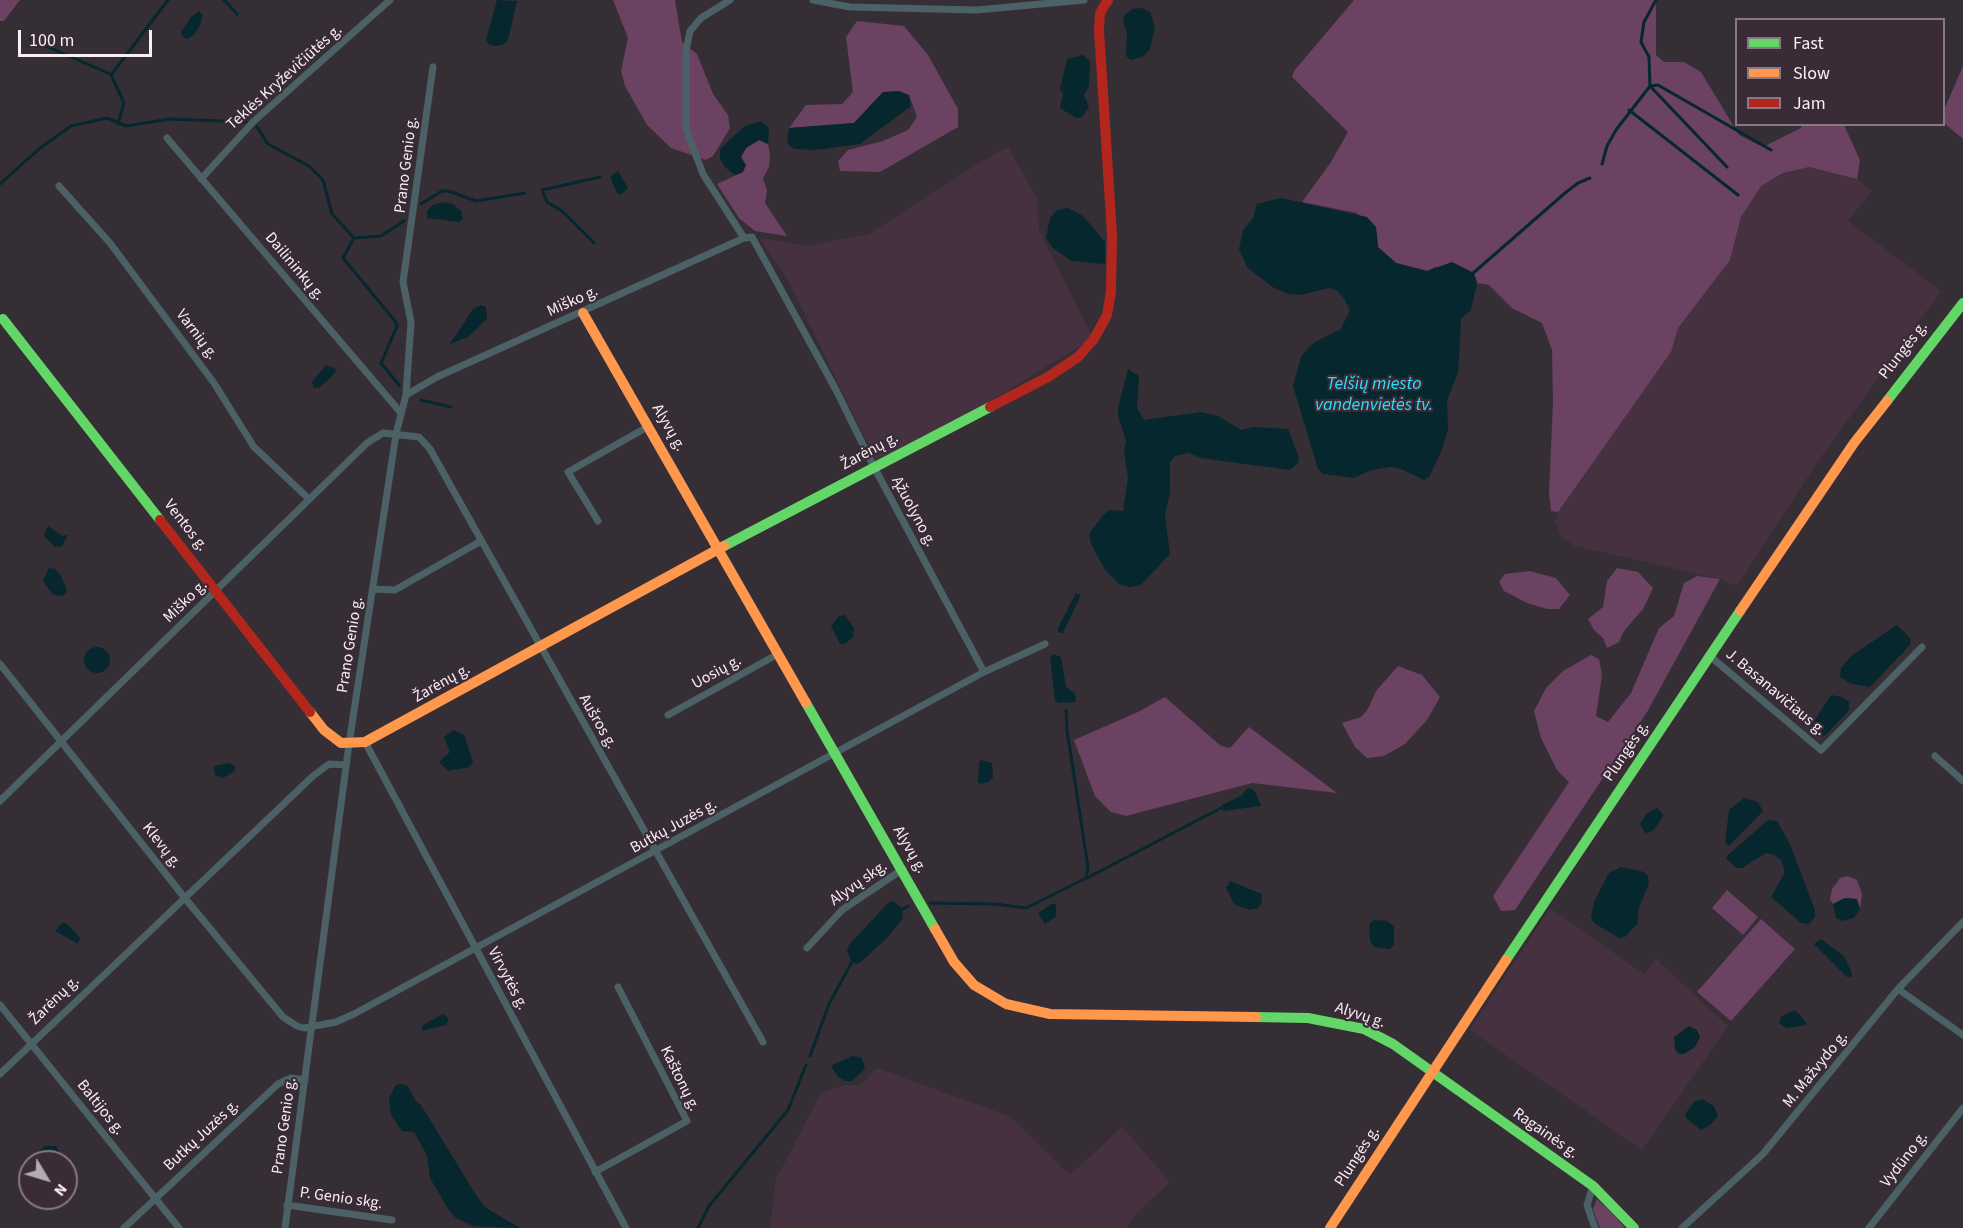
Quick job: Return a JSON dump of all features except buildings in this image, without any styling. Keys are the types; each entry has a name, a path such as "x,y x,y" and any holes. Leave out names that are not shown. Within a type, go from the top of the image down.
{"street":[{"name":"Teklės Kryževičiūtės g.","path":"201,179 254,122 390,0"},
{"name":"Ąžuolyno g.","path":"730,0 701,18 690,31 686,51 686,129 703,174 748,238 825,369 874,467 984,672"},
{"path":"813,0 850,7 977,10 1084,0"},
{"name":"Žarėnų g.","path":"349,744 365,742 720,548 1065,367 1088,347 1107,315 1111,292 1112,234 1099,30 1100,13 1108,0"},
{"name":"Prano Genio g.","path":"285,1228 349,744 396,434 406,395 411,322 403,282 433,67"},
{"name":"Dailininkų g.","path":"167,138 401,413"},
{"name":"Varnių g.","path":"59,186 110,243 214,383 254,447 309,499"},
{"name":"Miško g.","path":"406,395 437,377 748,238"},
{"name":"Plungės g.","path":"1330,1228 1432,1071 1860,433 1963,303"},
{"name":"Alyvų g.","path":"583,313 966,978 985,993 1006,1004 1033,1011 1065,1015 1323,1019 1377,1035 1432,1071"},
{"name":"Ventos g.","path":"3,319 324,730 336,742 349,744"},
{"path":"598,521 568,472 649,426"},
{"name":"Miško g.","path":"0,801 376,436 383,433 396,434"},
{"name":"Aušros g.","path":"396,434 419,437 425,442 762,1042"},
{"path":"373,589 395,590 481,540"},
{"name":"Butkų Juzės g.","path":"313,1027 336,1022 354,1014 476,950 984,672 1045,644"},
{"name":"J. Basanavičiaus g.","path":"1710,656 1821,750 1922,647"},
{"name":"Uosių g.","path":"668,716 778,654"},
{"name":"Klevų g.","path":"0,664 184,897 283,1017 297,1026 313,1027"},
{"name":"Virvytės g.","path":"365,742 626,1228"},
{"path":"1935,756 1963,781"},
{"name":"Žarėnų g.","path":"0,1074 184,897 323,768 333,763 346,765"},
{"name":"Alyvų skg.","path":"807,948 842,910 903,869"},
{"name":"M. Mažvydo g.","path":"1682,1228 1763,1154 1898,989 1963,922"},
{"name":"Kaštonų g.","path":"595,1172 687,1121 618,987"},
{"path":"1898,989 1963,1035"},
{"name":"Baltijos g.","path":"0,1005 179,1228"},
{"name":"Ragainės g.","path":"1432,1071 1593,1186 1634,1228"},
{"name":"Butkų Juzės g.","path":"124,1228 278,1084 291,1077 305,1080"},
{"name":"Vydūno g.","path":"1869,1228 1963,1108"},
{"path":"1593,1186 1587,1205 1595,1228"},
{"name":"P. Genio skg.","path":"287,1205 392,1220"}],"shaded area":[{"path":"0,0 20,0 4,21 0,21"},
{"path":"613,0 675,0 682,42 697,54 713,94 728,115 730,128 713,156 706,160 671,148 647,125 625,86 621,71 628,38"},
{"path":"1354,0 1656,0 1656,55 1664,62 1684,62 1701,72 1739,135 1763,147 1802,126 1844,126 1860,160 1857,179 1809,167 1783,173 1761,186 1741,217 1730,260 1678,328 1671,352 1558,512 1551,511 1549,493 1553,402 1552,350 1542,323 1512,308 1489,285 1477,283 1474,273 1435,267 1427,271 1396,263 1378,247 1377,233 1357,213 1302,202 1331,162 1348,132 1292,77 1294,71"},
{"path":"857,21 904,26 928,55 958,109 958,127 880,172 840,171 838,161 848,150 883,141 908,130 917,117 909,95 883,92 854,123 789,128 806,105 842,104 853,92 846,37"},
{"path":"1963,66 1963,139 1945,124 1945,108"},
{"path":"759,140 768,144 770,154 769,167 763,178 767,190 765,203 787,236 755,231 739,218 717,184 743,172 741,157 746,148"},
{"path":"1008,147 1037,198 1039,230 1093,338 977,409 878,465 787,278 759,238 806,246 869,234 979,163"},
{"path":"1809,167 1857,179 1872,191 1848,221 1941,291 1816,464 1737,586 1720,579 1575,546 1562,538 1555,522 1558,512 1671,352 1677,328 1730,260 1741,217 1761,186 1783,173"},
{"path":"1617,568 1638,572 1653,588 1643,609 1624,631 1619,642 1607,648 1603,638 1594,630 1588,619 1603,607 1607,581"},
{"path":"1530,571 1556,578 1570,595 1559,609 1547,609 1527,603 1504,591 1499,582 1505,574"},
{"path":"1697,576 1720,579 1647,712 1515,910 1501,911 1493,896 1569,782 1557,770 1541,738 1534,711 1546,688 1563,671 1591,655 1599,659 1602,675 1596,716 1608,722 1631,693 1659,628 1674,616 1684,583"},
{"path":"1398,666 1422,675 1440,697 1427,720 1405,744 1384,756 1367,758 1355,747 1342,723 1361,717 1368,709 1376,691"},
{"path":"1165,697 1221,746 1230,748 1249,727 1337,793 1252,783 1126,816 1111,812 1095,796 1074,740 1138,712"},
{"path":"1848,876 1857,880 1862,894 1860,909 1856,899 1845,898 1833,904 1830,899 1832,889 1840,878"},
{"path":"1727,890 1758,917 1743,935 1712,908"},
{"path":"1550,908 1644,974 1656,959 1728,1026 1642,1150 1470,1030"},
{"path":"1761,919 1795,949 1731,1021 1697,992"},
{"path":"877,1068 1011,1117 1070,1175 1122,1127 1170,1182 1133,1217 1127,1228 770,1228 776,1179 821,1093 846,1085 860,1085"},
{"path":"1597,1199 1625,1228 1600,1228 1593,1209"}],"water":[{"path":"497,0 517,1 508,40 502,45 494,46 489,45 486,40"},
{"path":"1142,8 1150,12 1155,27 1150,49 1144,56 1131,60 1126,56 1127,32 1123,22 1124,16 1132,9"},
{"path":"199,11 203,16 199,27 194,35 187,39 183,37 181,32 191,17"},
{"path":"1083,55 1090,61 1089,86 1084,95 1089,107 1082,117 1076,118 1060,108 1063,93 1060,89 1067,59"},
{"path":"899,91 909,95 911,106 860,144 815,150 794,149 787,143 789,128 854,123 883,92"},
{"path":"761,121 769,128 768,144 759,140 746,148 741,157 746,165 743,172 735,175 725,167 720,159 720,149 745,126"},
{"path":"618,171 628,188 621,195 617,193 610,177"},
{"name":"Telšių miesto vandenvietės tv.","path":"1281,198 1367,217 1376,227 1378,247 1396,263 1427,271 1452,262 1474,273 1477,283 1471,310 1461,319 1458,373 1447,400 1448,429 1430,476 1424,480 1399,468 1390,467 1372,470 1354,478 1323,474 1318,469 1293,386 1301,357 1315,342 1341,329 1350,310 1344,298 1336,290 1329,288 1300,295 1288,294 1274,288 1247,267 1239,249 1243,230 1253,218 1257,204"},
{"path":"443,202 453,204 461,211 463,219 459,222 427,218 427,211 433,205"},
{"path":"1068,208 1083,216 1105,242 1105,264 1071,261 1052,247 1046,238 1050,218 1057,210"},
{"path":"481,305 486,307 487,319 468,337 450,344 473,309"},
{"path":"326,365 336,369 335,373 319,388 314,388 312,382"},
{"path":"1128,369 1139,376 1137,408 1144,420 1201,412 1218,416 1241,430 1254,427 1288,429 1299,458 1298,463 1290,470 1201,458 1189,453 1175,456 1170,462 1170,492 1165,515 1170,554 1141,585 1129,587 1119,584 1105,570 1091,544 1089,534 1103,515 1110,510 1123,511 1128,478 1124,451 1126,440 1118,416 1118,408"},
{"path":"48,526 62,536 68,535 62,546 55,547 46,538 44,534"},
{"path":"49,568 55,569 61,576 67,591 63,596 53,595 43,581"},
{"path":"1076,593 1081,595 1063,633 1060,633 1057,630"},
{"path":"845,615 854,628 853,637 845,644 840,644 831,626 839,616"},
{"path":"1897,625 1911,639 1910,645 1870,687 1852,684 1840,677 1841,668 1851,656"},
{"path":"97,647 106,651 110,660 106,669 97,673 88,669 84,660 88,651"},
{"path":"1053,654 1061,657 1066,687 1075,693 1076,702 1058,703 1055,700 1050,658"},
{"path":"1831,695 1842,697 1849,702 1849,710 1827,734 1821,737 1811,726"},
{"path":"454,730 464,735 473,761 470,767 448,771 439,762 450,752 444,737"},
{"path":"981,760 992,763 993,777 989,782 980,784 978,782"},
{"path":"230,763 236,768 233,772 223,778 215,775 214,766"},
{"path":"1248,788 1254,790 1261,806 1223,811 1222,805 1241,796"},
{"path":"1744,798 1758,802 1763,811 1729,846 1725,843 1729,810"},
{"path":"1657,808 1663,814 1662,818 1653,831 1645,833 1640,824 1647,813"},
{"path":"1768,820 1777,821 1790,844 1815,910 1815,917 1809,924 1801,923 1771,897 1785,872 1781,860 1766,853 1742,868 1737,868 1726,859"},
{"path":"1621,867 1644,872 1648,876 1649,884 1639,907 1637,924 1625,937 1619,938 1594,923 1591,917 1594,902 1609,873"},
{"path":"1230,881 1262,894 1262,902 1258,908 1250,910 1234,904 1226,888"},
{"path":"1845,898 1857,899 1860,909 1854,918 1842,921 1836,918 1833,904"},
{"path":"893,901 902,909 903,918 888,937 862,961 857,964 852,962 847,951 849,945 888,903"},
{"path":"1051,904 1056,904 1056,917 1045,924 1038,913"},
{"path":"1374,920 1387,921 1394,926 1394,945 1390,949 1374,947 1370,941 1369,924"},
{"path":"62,923 66,923 80,938 78,944 55,931"},
{"path":"1821,939 1844,956 1852,973 1851,978 1847,977 1814,944"},
{"path":"1795,1010 1806,1025 1787,1028 1781,1025 1779,1022 1782,1016"},
{"path":"443,1014 449,1019 446,1025 421,1031 423,1025"},
{"path":"1689,1026 1697,1030 1700,1037 1695,1047 1684,1054 1679,1054 1675,1050 1674,1037"},
{"path":"852,1056 862,1058 865,1069 852,1081 846,1081 838,1077 831,1066"},
{"path":"396,1085 408,1086 416,1101 421,1105 486,1208 520,1228 473,1226 456,1218 448,1209 430,1178 427,1155 414,1132 402,1131 391,1115 389,1098"},
{"path":"1702,1099 1714,1106 1718,1116 1710,1125 1701,1130 1687,1119 1685,1114 1694,1102"},
{"path":"45,1146 56,1146 58,1150 40,1150"}],"waterway":[{"path":"118,124 124,103 111,75 168,0"},
{"path":"224,0 237,14"},
{"path":"1602,164 1607,146 1616,130 1650,86 1649,57 1641,42 1644,22 1656,0"},
{"path":"30,39 110,74"},
{"path":"1727,167 1650,86 1658,85 1771,150"},
{"path":"1629,110 1738,195"},
{"path":"0,184 39,149 71,126 107,118 126,126 170,119 246,122"},
{"path":"257,127 268,144 309,166 323,180 332,214 354,238 381,236 404,221"},
{"path":"594,243 562,211 547,202 542,190 600,177"},
{"path":"1471,275 1565,193 1578,183 1590,178"},
{"path":"421,204 442,191 449,191 476,201 525,193"},
{"path":"354,238 343,258 395,321 397,326 381,363 399,385"},
{"path":"421,400 451,407"},
{"path":"930,903 995,904 1026,908 1086,878 1088,867 1066,710"},
{"path":"1087,878 1221,808"},
{"path":"899,911 908,906"},
{"path":"810,1056 829,1004 853,960"},
{"path":"698,1228 709,1206 788,1110 806,1065"}],"traffic: fast":[{"path":"1887,401 1963,303"},
{"path":"3,319 160,520"},
{"path":"724,546 990,407"},
{"path":"1506,960 1740,611"},
{"path":"806,703 935,929"},
{"path":"1256,1017 1308,1018 1364,1029 1393,1044 1593,1186 1634,1228"}],"traffic: slow":[{"path":"583,313 806,703"},
{"path":"1740,611 1854,443 1887,401"},
{"path":"310,712 324,730 341,743 365,742 724,546"},
{"path":"935,929 954,962 974,985 1006,1004 1050,1014 1256,1017"},
{"path":"1330,1228 1506,960"}],"traffic: jam":[{"path":"990,407 1048,377 1078,357 1094,339 1107,315 1111,292 1112,234 1099,30 1100,13 1108,0"},
{"path":"160,520 310,712"}]}
